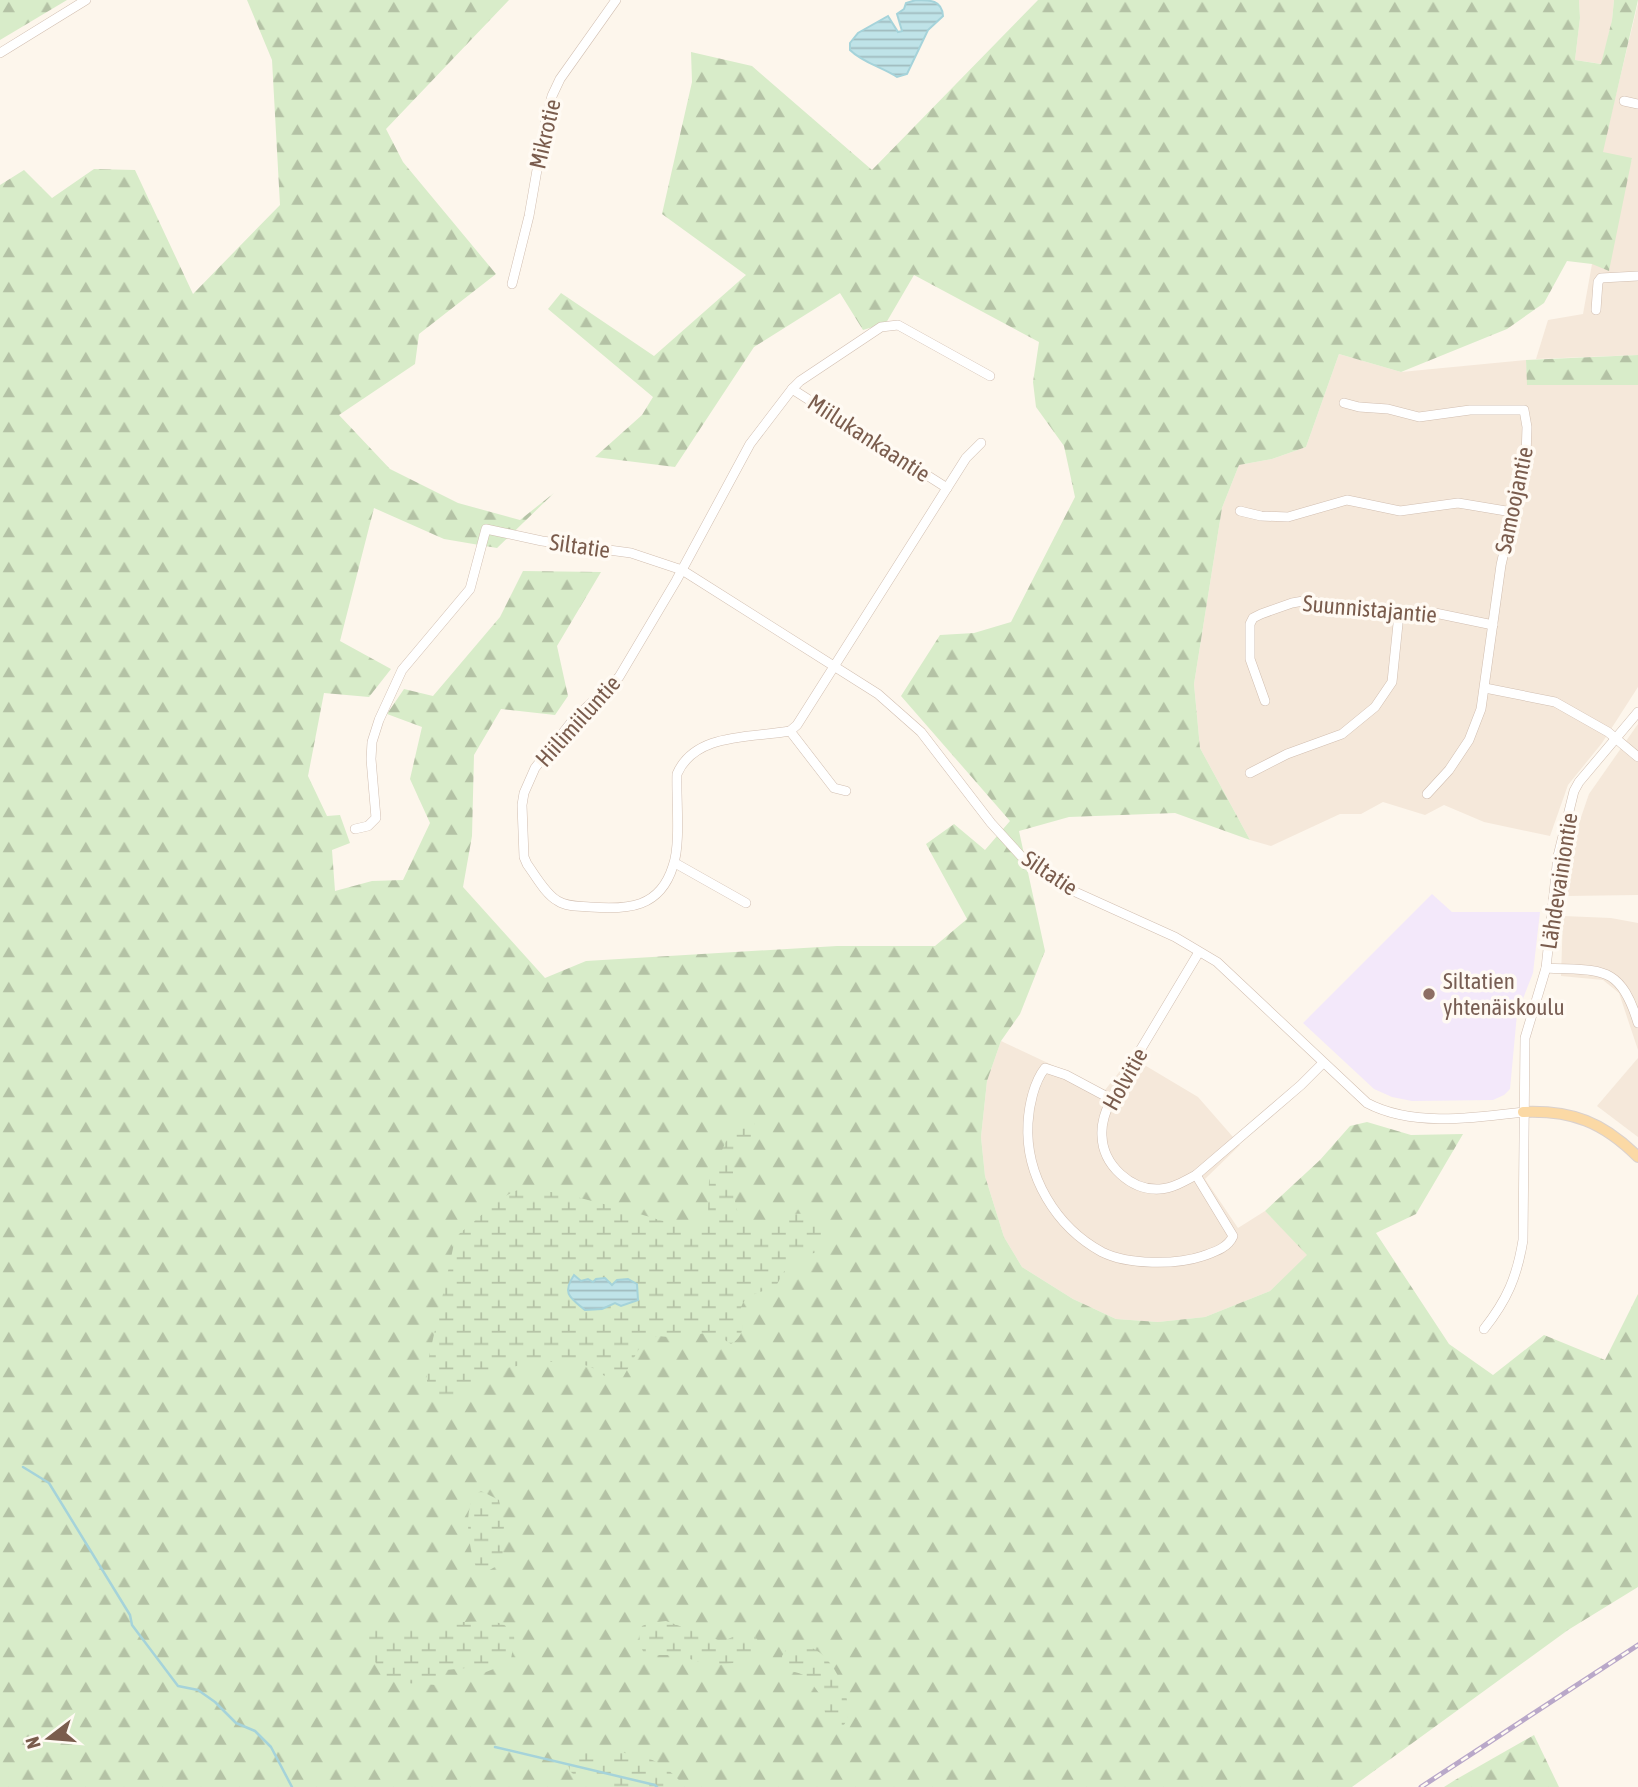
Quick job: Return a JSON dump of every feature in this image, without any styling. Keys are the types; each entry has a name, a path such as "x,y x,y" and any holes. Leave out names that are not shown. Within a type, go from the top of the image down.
{"main road":[{"name":"Siltatie","path":"1523,1112 1542,1111 1589,1120 1626,1145 1638,1157"}],"street":[{"path":"0,53 86,0"},
{"name":"Mikrotie","path":"512,284 529,216 552,96 560,79 616,0"},
{"path":"1624,101 1638,104"},
{"path":"1597,310 1598,282 1601,278 1638,276"},
{"path":"793,389 800,381 888,325 898,325 990,376"},
{"name":"Miilukankaantie","path":"682,570 750,444 793,389 947,488 834,667"},
{"name":"Samoojantie","path":"1344,403 1388,409 1419,417 1470,410 1524,410 1526,457 1501,565 1485,688 1475,729 1427,794"},
{"path":"947,488 966,457 981,443"},
{"path":"1240,511 1261,516 1288,517 1347,500 1400,511 1458,503 1512,512"},
{"name":"Siltatie","path":"355,829 368,825 376,818 372,742 394,685 411,658 470,589 486,529 542,541 631,553 682,570 878,694 921,732 991,823 1021,856 1060,885 1175,937 1199,951 1234,977 1367,1103 1396,1115 1459,1117 1523,1112"},
{"name":"Hiilimiiluntie","path":"675,863 664,884 652,898 642,904 624,909 568,905 558,901 527,864 524,857 522,805 535,768 573,720 619,677 682,570"},
{"name":"Suunnistajantie","path":"1265,701 1250,659 1249,632 1253,618 1302,600 1362,612 1435,613 1493,625"},
{"path":"1250,773 1287,754 1342,734 1375,707 1392,682 1399,614"},
{"path":"746,903 675,863 677,774 686,757 713,743 790,732 834,667"},
{"path":"1485,688 1555,702 1608,732 1638,757"},
{"name":"Lähdevainiontie","path":"1484,1329 1501,1308 1520,1260 1523,1240 1524,1038 1546,968 1558,856 1574,791 1588,770 1638,712"},
{"path":"790,732 834,788 846,791"},
{"name":"Holvitie","path":"1199,951 1103,1117 1102,1137 1107,1157 1119,1173 1135,1185 1159,1189 1179,1184 1196,1175 1323,1063"},
{"path":"1546,968 1596,971 1613,976 1626,992 1638,1023"},
{"path":"1111,1099 1066,1075 1045,1068 1039,1076 1029,1113 1027,1142 1034,1171 1045,1198 1071,1228 1103,1253 1148,1264 1190,1260 1218,1251 1233,1236 1196,1175"}],"shaded area":[{"path":"1579,0 1614,0 1602,64 1575,60 1580,18"},
{"path":"1638,3 1638,355 1536,359 1548,320 1583,314 1592,264 1632,159 1602,153"},
{"path":"1339,354 1401,372 1526,360 1528,385 1638,385 1638,687 1602,743 1568,785 1550,836 1484,822 1444,805 1425,815 1383,802 1361,814 1340,814 1271,846 1250,840 1200,748 1194,684 1222,508 1239,465 1272,459 1306,447"},
{"path":"1638,724 1638,895 1566,896 1569,852 1589,794"},
{"name":"Siltatien yhtenäiskoulu","path":"1432,894 1452,912 1540,912 1533,973 1517,1014 1510,1089 1493,1100 1412,1101 1392,1097 1374,1089 1303,1023"},
{"path":"1563,916 1611,918 1638,923 1638,1050 1619,993 1603,980 1561,976"},
{"path":"1001,1041 1105,1090 1131,1057 1198,1097 1240,1145 1205,1179 1238,1228 1265,1211 1308,1255 1270,1291 1205,1317 1158,1322 1116,1319 1073,1299 1022,1267 1004,1237 985,1176 981,1137 987,1081"},
{"path":"1638,1058 1638,1137 1597,1106"}],"green space":[{"path":"0,0 67,0 0,40"},
{"path":"247,0 509,0 386,129 403,162 496,274 419,334 415,364 339,415 390,469 458,503 520,520 554,493 497,548 444,539 374,508 340,641 391,669 369,697 324,693 308,776 327,816 340,815 350,843 332,850 335,891 372,881 403,880 430,823 410,779 422,727 387,714 404,689 433,696 500,617 523,571 601,572 557,646 568,696 555,715 501,709 474,755 472,836 463,887 545,978 586,961 837,946 935,946 967,919 926,844 954,824 985,850 1010,821 901,696 940,635 974,633 1011,622 1075,497 1064,446 1036,407 1033,382 1039,342 914,275 886,323 863,330 840,293 754,347 675,467 595,457 642,415 653,397 548,309 561,293 654,356 746,275 662,214 692,82 691,52 752,66 872,170 1038,0 1579,0 1580,18 1575,60 1601,64 1614,0 1638,0 1603,152 1632,158 1609,271 1592,264 1567,261 1544,303 1507,329 1401,372 1339,354 1306,447 1272,459 1239,465 1222,508 1194,684 1200,748 1250,840 1175,813 1069,817 1019,831 1045,951 1020,1014 1001,1041 987,1081 981,1137 985,1176 1004,1237 1022,1267 1073,1299 1116,1319 1158,1322 1205,1317 1270,1291 1307,1255 1265,1211 1320,1160 1350,1126 1367,1122 1411,1135 1463,1134 1416,1214 1376,1233 1449,1344 1493,1375 1544,1335 1605,1360 1638,1294 1638,1587 1568,1630 1352,1787 0,1787 0,185 24,170 52,198 94,169 135,170 193,294 280,205 272,60"},
{"path":"1638,355 1638,385 1527,385 1526,360"},
{"path":"746,1119 754,1123 756,1134 736,1148 732,1158 735,1201 746,1225 763,1235 784,1218 794,1214 813,1215 824,1234 822,1249 787,1266 775,1288 756,1293 746,1300 742,1306 742,1329 739,1337 731,1344 717,1335 705,1333 680,1338 657,1336 640,1347 622,1379 610,1378 588,1366 568,1362 526,1364 483,1375 451,1399 435,1397 429,1390 427,1366 454,1244 459,1234 509,1194 528,1190 597,1202 683,1227 695,1226 708,1215 709,1181 735,1123","holes":["628,1279 637,1284 615,1302 589,1310 570,1282 607,1282 612,1285"]},
{"path":"481,1491 499,1500 504,1524 502,1563 486,1572 477,1569 468,1527 470,1505"},
{"path":"666,1621 718,1640 726,1640 745,1631 755,1636 760,1644 754,1660 713,1666 677,1655 644,1653 640,1640 642,1626"},
{"path":"460,1622 505,1625 514,1636 511,1659 481,1674 466,1668 446,1670 437,1685 405,1683 382,1676 364,1638 372,1629 421,1627 427,1631"},
{"path":"788,1647 812,1648 822,1654 836,1672 848,1706 848,1717 844,1725 834,1727 830,1724 823,1701 808,1679 783,1667 782,1656"},
{"path":"1534,1735 1559,1787 1444,1787 1455,1780"},
{"path":"583,1750 627,1753 651,1759 673,1774 685,1787 603,1787 592,1777 574,1775 570,1771 567,1761 572,1754"}],"water":[{"path":"916,0 938,4 943,16 928,30 907,74 897,77 850,50 850,43 858,33 888,16 898,32 902,31 897,14 904,9 906,3"},
{"path":"574,1275 581,1281 588,1279 593,1282 605,1278 612,1285 617,1280 628,1279 637,1284 638,1300 621,1306 615,1303 602,1309 585,1310 575,1302 568,1291"}],"waterway":[{"path":"23,1467 49,1483 130,1615 132,1625 178,1686 198,1690 236,1723 255,1731 271,1747 292,1787"},
{"path":"495,1747 657,1787"}],"railway":[{"path":"1421,1787 1638,1645"}],"place":[{"name":"Siltatien yhtenäiskoulu","path":"1429,994"}]}
